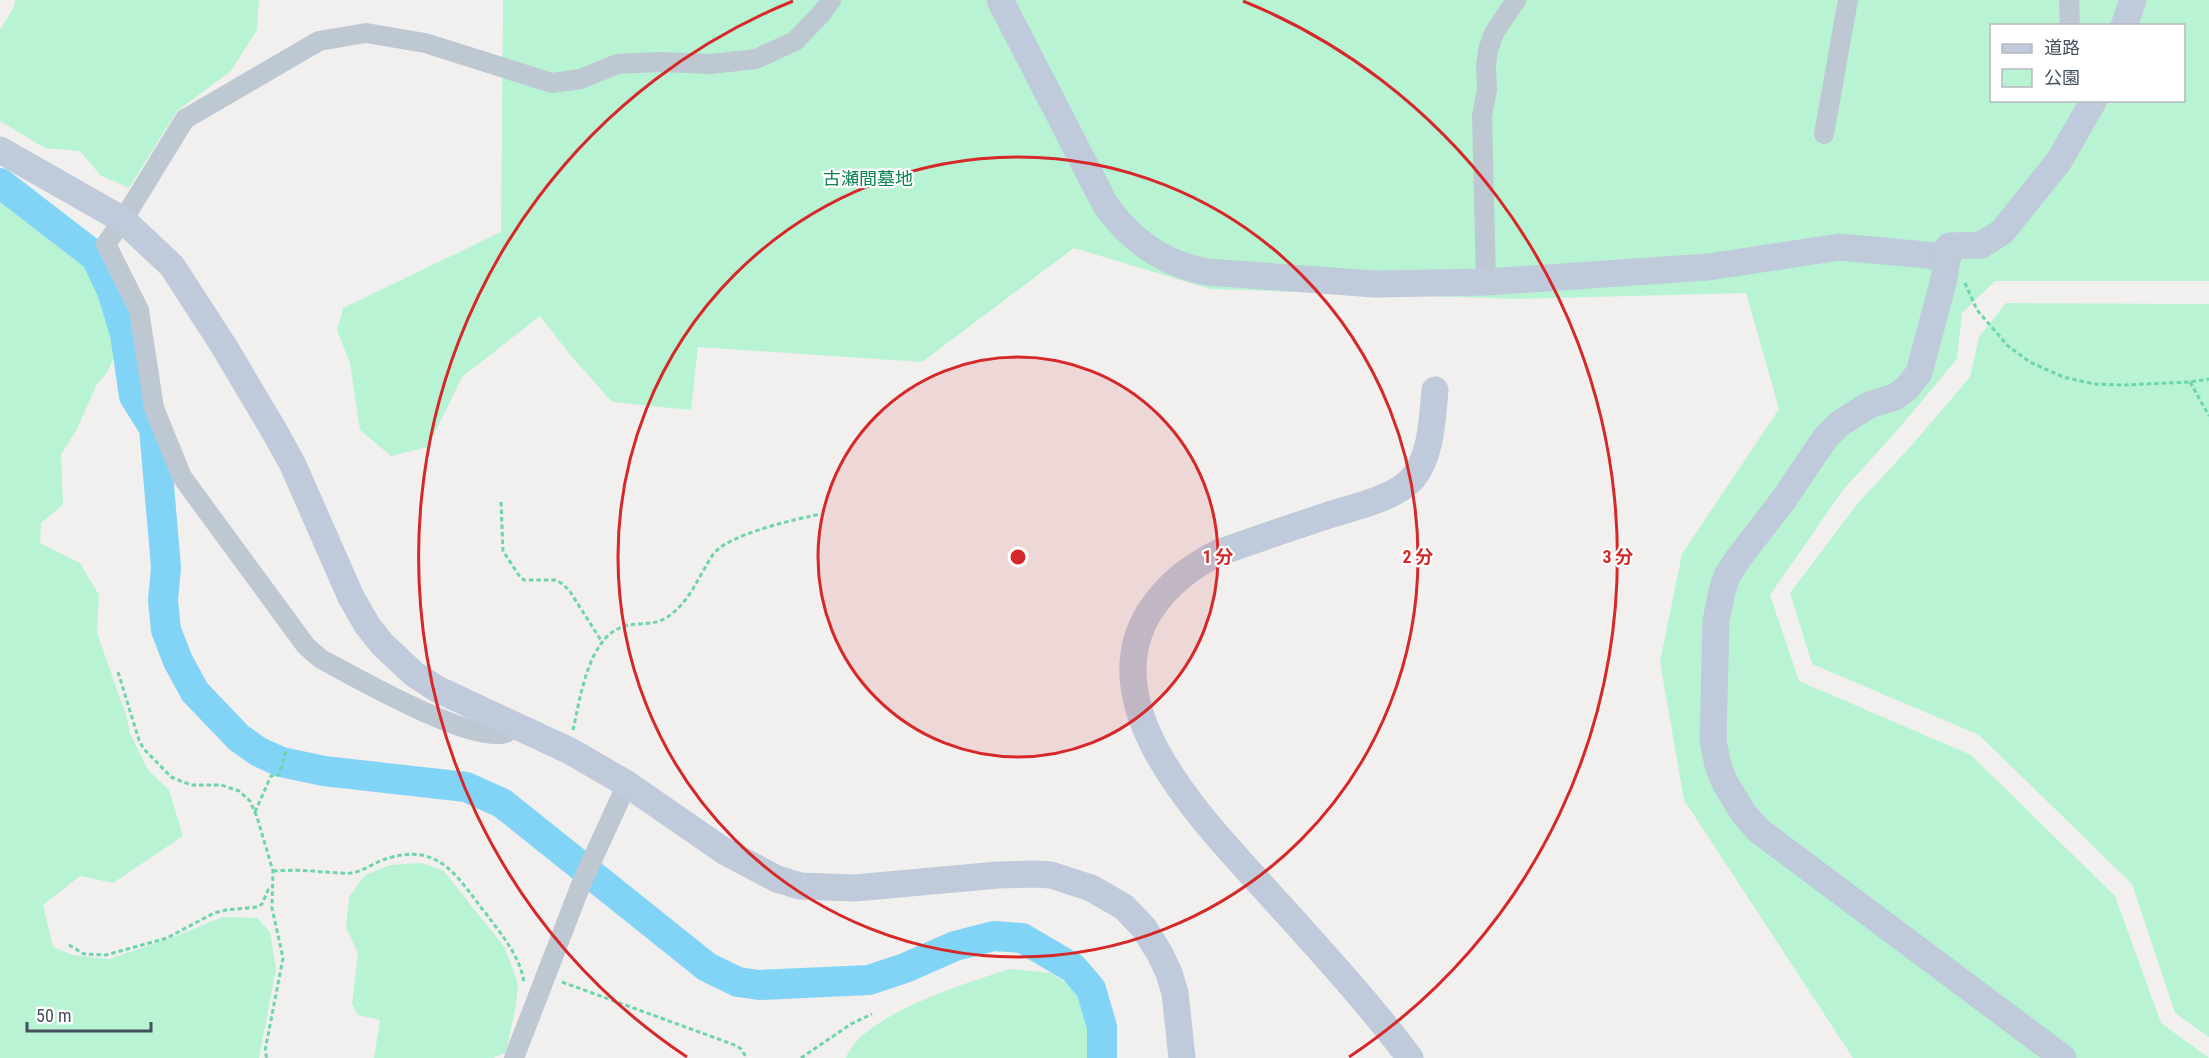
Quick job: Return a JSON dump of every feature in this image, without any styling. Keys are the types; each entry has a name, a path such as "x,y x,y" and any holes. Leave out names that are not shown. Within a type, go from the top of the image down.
{"street":[{"path":"517,724 505,733 480,732 438,720 321,659 306,646 182,477 154,408 139,310 106,244 185,119 319,41 366,33 425,43 552,83 581,79 617,64 659,62 711,64 756,59 795,41 822,13 831,0"},
{"path":"1000,0 1105,204 1119,224 1135,238 1169,261 1188,269 1375,284 1486,282 1708,267 1840,248 1955,267"},
{"path":"1486,282 1482,116 1487,89 1486,66 1488,50 1494,33 1516,0"},
{"path":"1824,134 1848,0"},
{"path":"2069,0 2070,24"},
{"path":"2125,24 2133,0"},
{"path":"1955,267 1949,246 1981,245 2002,232 2059,161 2093,102"},
{"path":"0,150 123,220 172,266 225,348 293,465 351,597 367,625 382,644 414,674 437,689 566,748 627,784 724,852 759,871 800,886 855,888 998,875 1034,874 1051,875 1091,888 1124,906 1144,928 1160,954 1175,993 1182,1058"},
{"path":"1955,267 1944,279 1918,373 1907,388 1895,397 1869,405 1839,424 1826,437 1727,576 1716,621 1713,741 1725,783 1744,814 1758,830 2063,1058"},
{"path":"1410,1058 1381,1019 1203,819 1169,772 1144,725 1133,682 1133,659 1136,638 1159,597 1175,580 1196,564 1218,553 1385,497 1413,478 1421,465 1430,434 1436,390"},
{"path":"514,1058 582,882 627,784"}],"path":[{"path":"1955,267 1977,310 2008,346 2030,362 2063,377 2094,384 2190,382 2209,379"},
{"path":"2190,382 2209,416"},
{"path":"501,502 503,551 520,577 524,580 556,580 561,583 569,590 603,643"},
{"path":"566,748 590,665 603,643 615,631 623,627 649,625 662,621 675,611 701,578 713,554 728,541 798,518 821,514"},
{"path":"118,672 143,748 171,777 190,785 221,785 239,791 250,801 255,812 273,872 272,908 283,949 261,1058"},
{"path":"255,812 271,776 279,775 286,751"},
{"path":"273,872 293,870 350,873 405,854 430,855 453,872 504,937 523,976 525,1001 532,1010"},
{"path":"69,945 84,954 106,955 167,938 214,913 257,907 262,904 271,888"},
{"path":"544,976 732,1044 740,1048 747,1058"},
{"path":"801,1058 851,1024 872,1014"},
{"path":"264,1051 267,1058"}],"green space":[{"path":"15,0 259,0 257,30 231,71 177,111 129,188 100,175 80,151 45,148 0,121 0,30 14,7"},
{"name":"古瀬間墓地","path":"503,0 2209,0 2209,281 1995,281 1962,313 1957,359 1896,432 1843,490 1770,595 1799,681 1971,755 2115,896 2161,1023 2209,1058 1853,1058 1684,800 1660,662 1682,554 1779,409 1746,293 1518,299 1210,289 1074,248 922,362 698,347 691,410 612,402 540,316 462,377 428,447 391,456 360,430 350,363 337,330 343,308 501,232"},
{"path":"0,190 70,241 82,260 92,263 110,299 120,344 107,373 97,384 76,431 61,454 63,505 41,523 40,543 80,563 99,595 97,633 126,715 130,733 148,770 169,790 183,836 113,883 80,876 43,905 53,947 72,955 109,959 223,917 257,918 270,932 276,969 259,1058 0,1058"},
{"path":"2006,303 2209,304 2209,1037 2175,1013 2132,884 1979,735 1812,664 1790,593 1858,503 1912,445 1970,377 1979,337"},
{"path":"421,863 443,870 505,948 518,984 516,1005 506,1052 493,1058 374,1058 380,1020 358,1015 352,1004 358,953 346,928 349,897 365,875 390,865"},
{"path":"1010,969 1051,973 1076,990 1084,1017 1092,1024 1093,1058 846,1058 856,1042 894,1014 969,982"}],"waterway":[{"path":"0,183 96,257 112,291 125,334 134,396 154,428 166,567 163,600 166,630 178,661 195,692 239,738 259,752 281,762 324,771 466,787 502,803 707,967 738,982 759,985 869,980 905,968 955,946 994,936 1022,938 1073,968 1091,989 1102,1027 1102,1058"}]}
